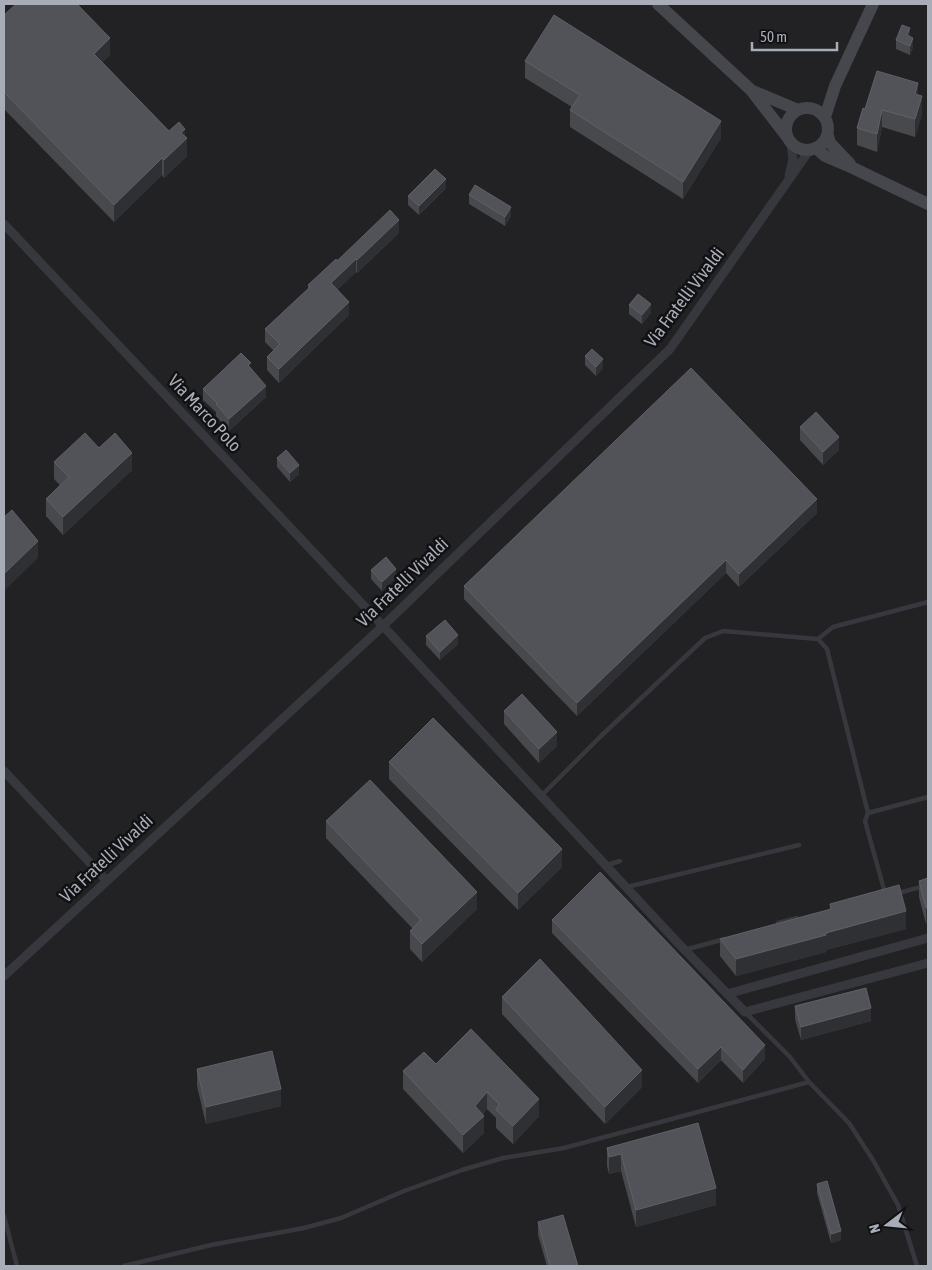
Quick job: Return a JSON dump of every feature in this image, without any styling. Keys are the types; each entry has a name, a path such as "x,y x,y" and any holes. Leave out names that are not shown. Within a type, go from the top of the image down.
{"main road":[{"path":"658,4 751,90 789,141 802,150 813,150 821,146 828,136"},
{"path":"853,168 830,143 825,117 834,86 873,4"},
{"path":"789,141 786,132 788,119 801,109 817,106 834,86"},
{"path":"751,90 801,109 816,110 825,117"},
{"path":"813,150 928,204"}],"street":[{"name":"Via Fratelli Vivaldi","path":"788,181 793,159 789,141"},
{"name":"Via Fratelli Vivaldi","path":"4,976 383,626 670,349 788,181 813,150"},
{"name":"Via Marco Polo","path":"4,224 383,626 684,950 745,1012"},
{"path":"4,771 107,881"},
{"path":"727,994 928,938"},
{"path":"745,1012 928,963"}],"lane":[{"path":"541,796 601,736 706,638 723,630 818,639 834,627 928,602"},
{"path":"818,639 827,649 868,813 865,821 886,896"},
{"path":"868,813 928,797"},
{"path":"625,887 799,845"},
{"path":"605,865 620,862"},
{"path":"877,898 928,886"},
{"path":"769,926 806,916"},
{"path":"684,950 734,936"},
{"path":"745,1012 790,1057 809,1082 849,1123 873,1160 898,1205 917,1266"},
{"path":"124,1266 211,1245 304,1228 341,1218 462,1170 503,1158 564,1148 809,1082"},
{"path":"4,1216 17,1266"}],"shaded area":[{"path":"4,4 928,4 928,1266 4,1266"}],"building":[{"path":"16,4 77,4 110,38 94,54 169,131 179,122 185,129 181,133 187,138 164,160 162,158 114,205 4,92 4,15"},
{"path":"554,15 721,121 683,182 570,110 580,95 525,61"},
{"path":"902,25 910,28 907,35 913,38 910,46 896,40"},
{"path":"877,71 918,83 915,94 922,96 915,119 882,110 877,134 857,128"},
{"path":"435,169 446,179 419,206 408,196"},
{"path":"475,185 511,207 505,217 469,195"},
{"path":"390,210 399,220 331,283 349,302 279,369 267,357 280,344 265,329 310,287 308,285 336,259 337,261"},
{"path":"638,294 651,304 642,315 629,305"},
{"path":"592,349 603,359 596,367 585,356"},
{"path":"241,353 251,363 248,365 266,386 229,419 203,389"},
{"path":"691,368 817,499 739,574 726,560 577,703 464,586"},
{"path":"816,412 839,437 823,452 800,427"},
{"path":"85,433 99,448 115,433 132,453 63,517 46,499 69,477 54,462"},
{"path":"286,450 299,465 290,473 277,458"},
{"path":"12,510 38,541 4,574 4,517"},
{"path":"386,557 396,569 382,582 371,570"},
{"path":"445,620 458,635 440,652 426,636"},
{"path":"522,694 557,732 539,749 504,711"},
{"path":"433,718 562,849 518,893 389,762"},
{"path":"370,780 477,892 422,944 410,931 421,920 326,821"},
{"path":"600,872 765,1045 743,1070 721,1047 698,1069 552,920"},
{"path":"928,878 928,907 926,908 919,881"},
{"path":"899,885 906,911 736,959 720,939 831,909 830,904"},
{"path":"540,959 642,1070 605,1107 502,997"},
{"path":"866,988 871,1008 801,1027 795,1006"},
{"path":"471,1029 539,1099 513,1126 496,1110 499,1104 487,1092 475,1106 484,1116 463,1135 403,1071 424,1052 436,1064"},
{"path":"272,1051 281,1089 206,1107 197,1069"},
{"path":"698,1123 716,1188 636,1210 621,1154 609,1157 607,1148"},
{"path":"827,1181 841,1231 831,1234 817,1184"},
{"path":"563,1215 578,1266 550,1266 538,1222"}]}
